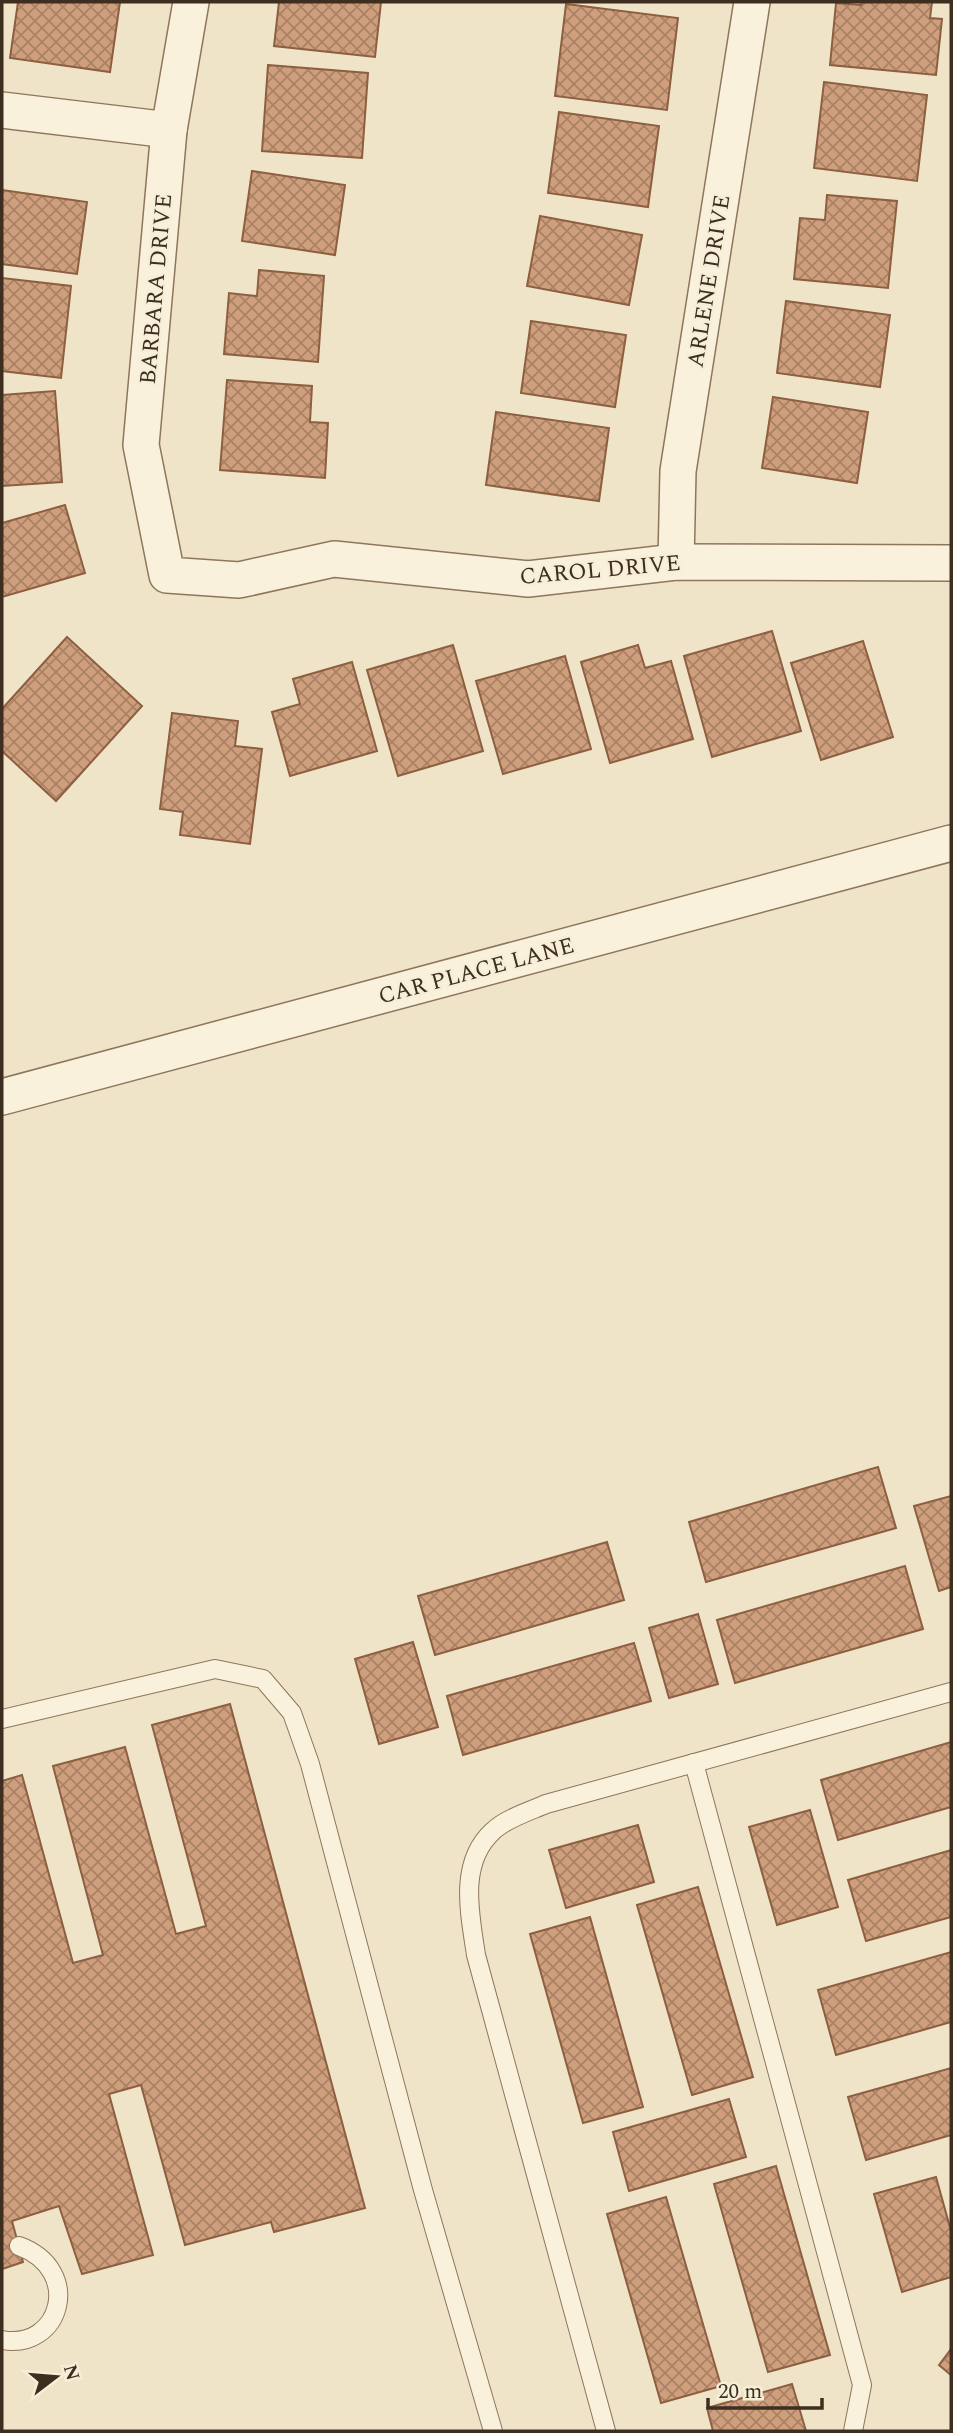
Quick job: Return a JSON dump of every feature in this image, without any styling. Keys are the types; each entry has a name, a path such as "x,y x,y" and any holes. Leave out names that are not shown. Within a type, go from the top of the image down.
{"street":[{"name":"BARBARA DRIVE","path":"167,575 141,445 169,130 191,2"},
{"name":"ARLENE DRIVE","path":"676,562 678,471 752,2"},
{"path":"2,110 169,130"},
{"name":"CAROL DRIVE","path":"167,575 239,580 334,559 528,579 676,562 951,563"},
{"name":"CAR PLACE LANE","path":"2,1097 951,843"}],"lane":[{"path":"2,1719 215,1669 263,1679 292,1713 310,1764 423,2190 493,2431"},
{"path":"606,2431 476,1955 468,1906 470,1874 479,1849 493,1830 546,1804 951,1692"},
{"path":"694,1763 862,2385 853,2431"},
{"path":"2,2340 22,2340 37,2334 49,2323 56,2309 59,2293 56,2277 48,2264 37,2253 19,2246"}],"building":[{"path":"18,2 120,2 110,72 10,58"},
{"path":"279,2 381,2 375,57 274,46"},
{"path":"862,2 932,2 930,18 942,19 936,75 830,65 836,3 861,5"},
{"path":"566,4 678,18 667,110 555,96"},
{"path":"268,65 368,73 362,158 262,151"},
{"path":"824,82 927,95 917,181 814,168"},
{"path":"559,112 659,126 648,207 548,193"},
{"path":"252,171 345,185 335,255 242,241"},
{"path":"2,190 87,202 77,274 2,264"},
{"path":"827,195 897,201 888,288 794,279 800,218 825,220"},
{"path":"540,216 642,235 629,305 527,286"},
{"path":"259,270 324,276 318,362 224,354 229,293 257,296"},
{"path":"2,278 71,286 61,378 2,371"},
{"path":"786,301 890,315 880,387 777,373"},
{"path":"531,321 626,335 615,407 521,393"},
{"path":"227,380 312,386 310,422 328,423 325,478 220,470"},
{"path":"55,391 62,482 2,486 2,395"},
{"path":"773,397 868,412 857,483 762,468"},
{"path":"496,412 609,428 599,501 486,485"},
{"path":"65,505 85,573 2,597 2,523"},
{"path":"772,631 801,731 712,757 684,656"},
{"path":"67,637 142,706 56,801 2,751 2,709"},
{"path":"863,641 893,737 821,760 791,663"},
{"path":"453,645 483,751 398,776 367,670"},
{"path":"638,645 645,668 671,661 693,739 610,763 581,662"},
{"path":"565,656 591,749 503,774 476,681"},
{"path":"352,662 377,751 290,776 272,712 300,704 293,679"},
{"path":"172,713 238,721 235,746 262,749 250,844 180,835 183,812 160,809"},
{"path":"878,1467 896,1528 706,1582 689,1522"},
{"path":"951,1496 951,1587 939,1591 914,1506"},
{"path":"607,1542 624,1600 435,1655 418,1596"},
{"path":"905,1566 923,1629 735,1683 717,1620"},
{"path":"698,1614 718,1684 669,1698 649,1628"},
{"path":"413,1642 438,1727 379,1744 355,1659"},
{"path":"634,1643 651,1701 463,1755 447,1696"},
{"path":"230,1704 365,2208 274,2232 271,2222 185,2245 141,2085 109,2094 153,2255 82,2274 59,2206 12,2221 23,2262 2,2269 2,1781 22,1775 73,1963 103,1955 53,1766 125,1747 176,1934 206,1926 152,1725"},
{"path":"951,1742 951,1807 838,1840 821,1780"},
{"path":"810,1810 838,1907 777,1925 749,1827"},
{"path":"638,1825 654,1882 566,1908 549,1850"},
{"path":"951,1850 951,1917 866,1941 848,1880"},
{"path":"698,1887 753,2077 692,2095 637,1905"},
{"path":"590,1917 643,2107 583,2123 530,1934"},
{"path":"951,1952 951,2022 836,2055 818,1990"},
{"path":"951,2068 951,2135 866,2160 848,2097"},
{"path":"729,2099 746,2157 629,2191 613,2132"},
{"path":"776,2166 830,2355 768,2372 714,2184"},
{"path":"936,2177 951,2231 951,2277 902,2292 874,2194"},
{"path":"666,2197 721,2386 661,2403 607,2214"},
{"path":"951,2349 951,2375 939,2365"},
{"path":"792,2384 806,2431 713,2431 707,2408"}]}
